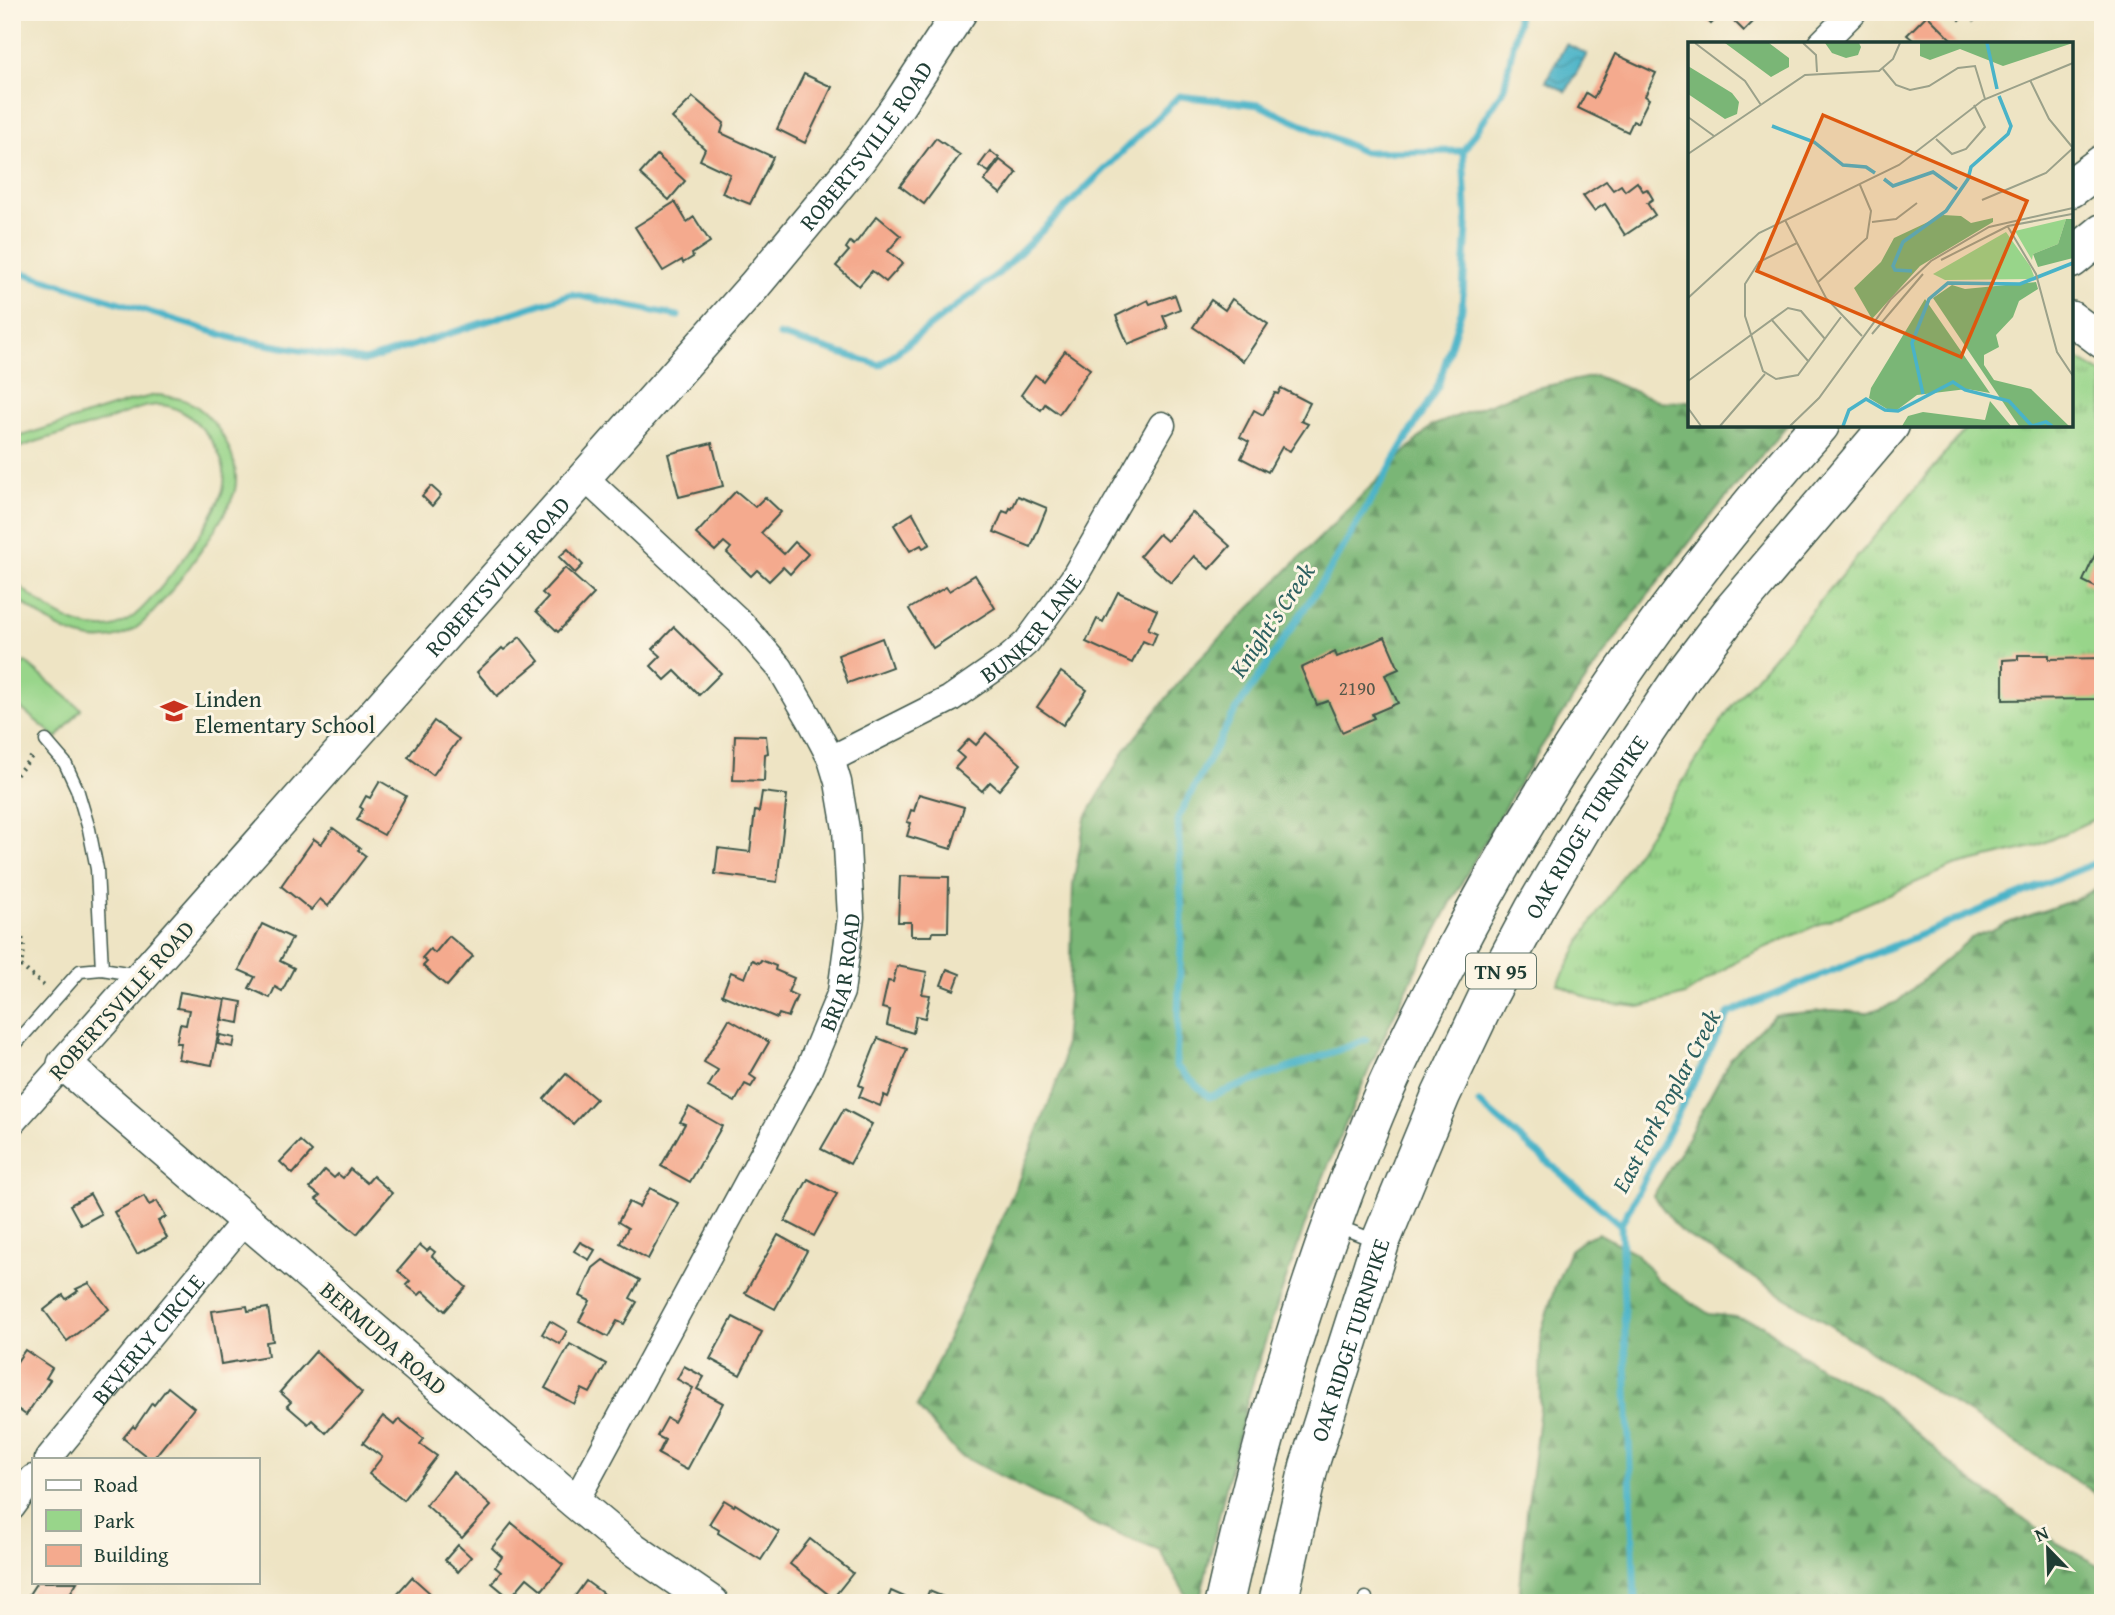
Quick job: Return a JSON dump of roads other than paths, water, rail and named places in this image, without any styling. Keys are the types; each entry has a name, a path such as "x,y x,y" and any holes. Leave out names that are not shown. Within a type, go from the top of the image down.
{"highway":[{"path":"2073,186 2103,164"},
{"path":"2073,257 2103,233"},
{"name":"TN 95","path":"1224,1603 1246,1502 1286,1360 1332,1224 1375,1113 1427,1003 1491,879 1561,764 1641,645 1707,558 1818,427"},
{"name":"OAK RIDGE TURNPIKE","path":"1278,1603 1309,1466 1380,1243 1441,1095 1487,998 1590,814 1682,677 1732,611 1888,427"},
{"path":"1641,645 1682,677"}],"street":[{"name":"ROBERTSVILLE ROAD","path":"12,1122 754,286 837,187 898,106 960,12"},
{"path":"1824,42 1853,12"},
{"path":"2073,320 2103,342"},
{"name":"BUNKER LANE","path":"831,759 950,699 1009,658 1027,642 1073,579 1162,425"},
{"name":"BRIAR ROAD","path":"575,1502 808,1071 841,992 851,917 846,830 838,782 831,759 780,667 741,623 584,477"},
{"name":"BERMUDA ROAD","path":"64,1065 623,1542 712,1603"},
{"name":"BEVERLY CIRCLE","path":"49,1458 246,1219"},
{"path":"12,1507 32,1479"}],"lane":[{"path":"46,741 65,763 77,789 89,829 97,869 102,969"},
{"path":"12,1048 80,971 102,969 143,975"},
{"path":"1332,1224 1380,1243"}],"water":[{"path":"1566,44 1587,54 1566,92 1546,81"}],"waterway":[{"name":"Knight's Creek","path":"1366,1040 1209,1097 1176,1066 1182,918 1178,818 1231,718 1325,578 1438,386 1462,309 1467,227 1463,151 1504,89 1518,21 1516,12"},
{"path":"779,335 880,365 999,273 1179,96 1259,105 1364,152 1463,151"},
{"path":"12,274 27,274 236,339 365,361 571,294 678,316"},
{"name":"East Fork Poplar Creek","path":"1635,1603 1621,1225 1729,1013 2103,860"},
{"name":"Knight's Creek","path":"1479,1103 1621,1225"}],"place":[{"name":"Linden Elementary School","path":"174,711"}]}
